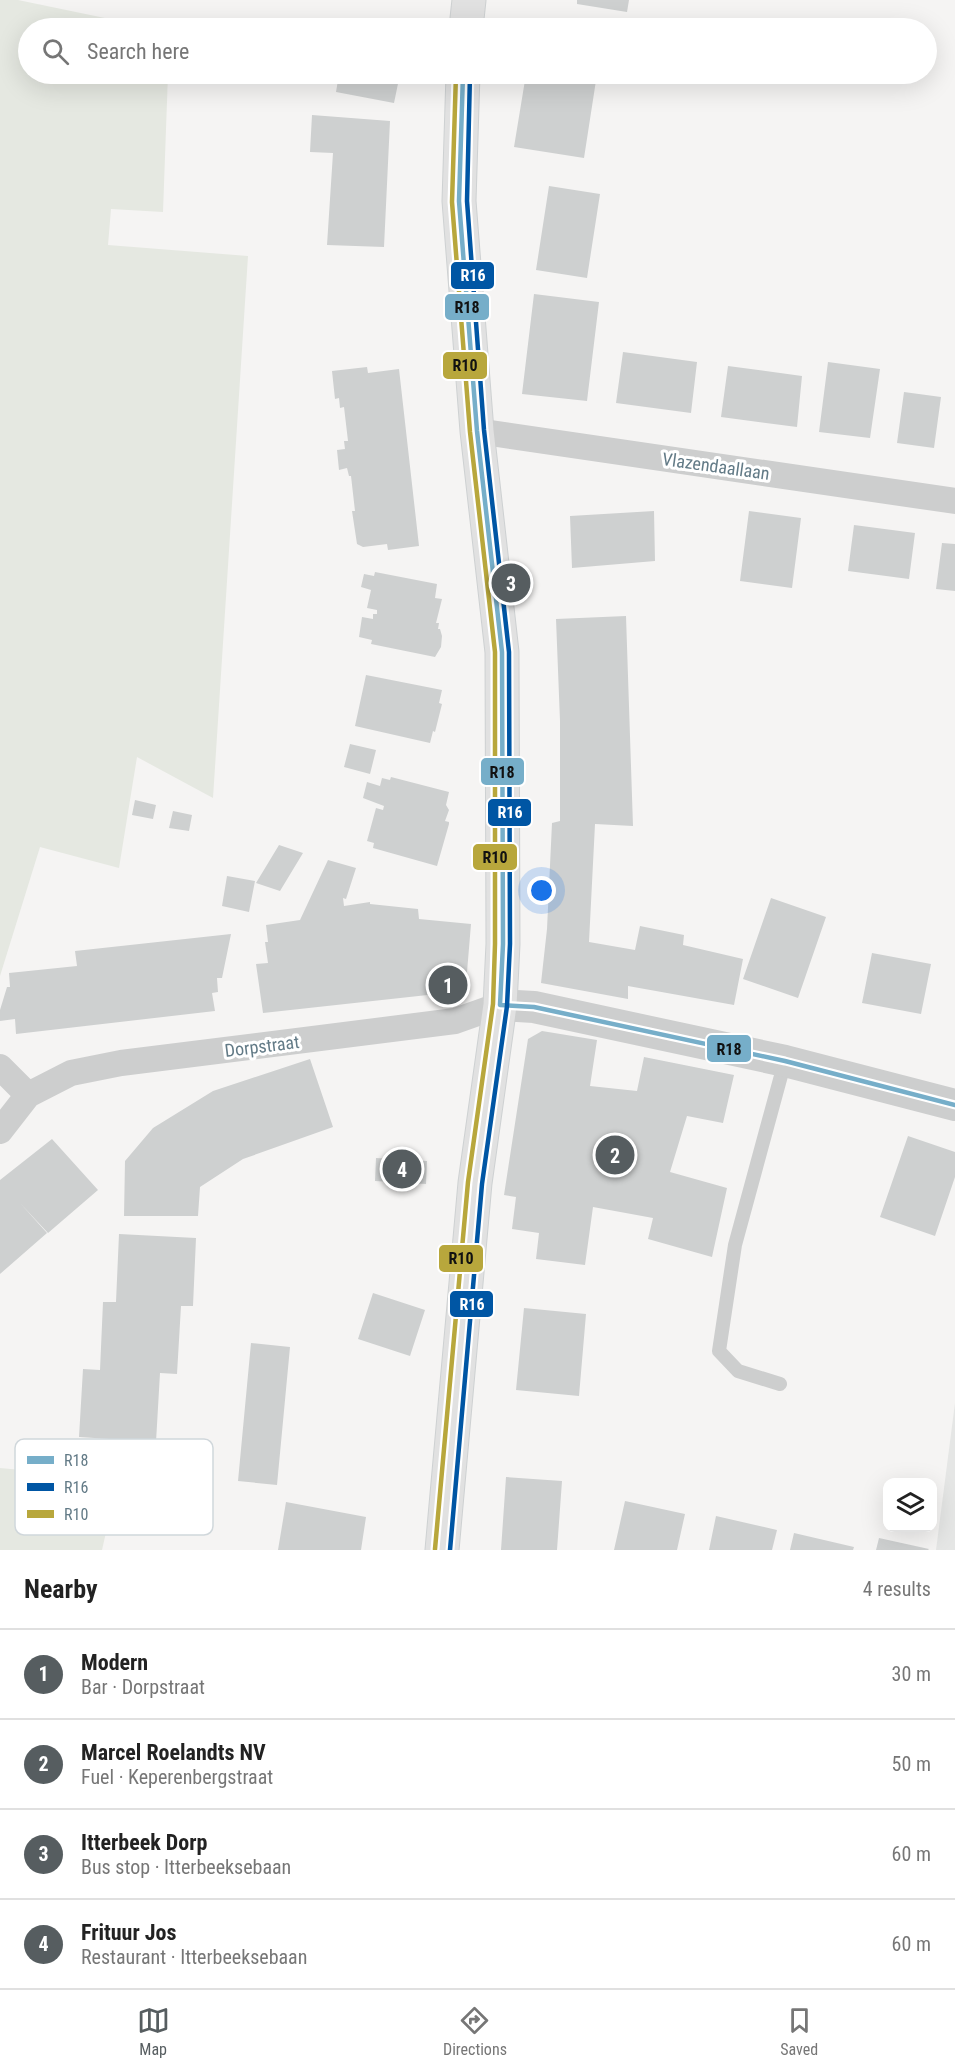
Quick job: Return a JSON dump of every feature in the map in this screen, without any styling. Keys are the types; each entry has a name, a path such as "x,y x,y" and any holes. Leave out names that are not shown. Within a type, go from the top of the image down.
{"main road":[{"path":"467,18 470,0"},
{"path":"442,1550 475,1183 500,1005 503,944 502,652 477,431 459,201 463,84"}],"street":[{"name":"Vlazendaallaan","path":"477,431 955,501"},
{"path":"500,1005 534,1006 785,1061 955,1105"},
{"name":"Dorpstraat","path":"0,1131 28,1095 71,1073 101,1067 456,1021 500,1005"},
{"path":"0,1067 28,1095"}],"lane":[{"path":"780,1384 738,1371 719,1351 735,1245 785,1061"}],"shaded area":[{"path":"0,0 18,0 105,18 18,18 18,84 168,84 163,212 111,209 108,245 248,256 213,798 137,757 119,868 40,847 0,976"},
{"path":"955,1403 955,1550 936,1550"},
{"path":"0,1468 15,1469 15,1535 105,1535 102,1550 0,1550"}],"building":[{"path":"577,0 629,0 627,12 577,4"},
{"path":"337,84 398,84 394,103 336,92"},
{"path":"524,84 595,84 584,158 514,147"},
{"path":"312,115 390,121 384,247 327,245 333,153 310,152"},
{"path":"549,186 600,194 587,278 536,270"},
{"path":"534,294 599,302 587,401 522,394"},
{"path":"623,352 697,362 691,413 616,403"},
{"path":"828,362 880,369 870,438 819,432"},
{"path":"728,366 802,376 797,427 721,417"},
{"path":"367,367 368,373 399,369 419,546 388,550 387,544 363,547 357,544 352,511 355,511 351,476 347,468 339,470 337,450 345,449 344,441 348,441 344,407 340,408 339,398 335,399 332,371"},
{"path":"904,392 941,397 934,448 897,443"},
{"path":"654,511 655,561 572,568 570,516"},
{"path":"749,511 801,518 792,588 740,581"},
{"path":"854,525 915,533 909,579 848,571"},
{"path":"942,543 955,544 955,591 936,589"},
{"path":"375,572 437,584 435,598 442,599 436,623 439,623 438,629 442,636 441,647 435,657 371,644 372,640 359,637 362,617 373,619 373,614 377,614 377,610 367,608 371,590 361,587 364,574 374,576"},
{"path":"626,616 633,826 595,824 589,942 635,950 640,926 684,935 683,945 743,959 734,1005 628,986 628,999 541,983 547,929 552,823 560,821 560,721 556,619"},
{"path":"366,675 442,690 439,703 442,704 430,743 355,726"},
{"path":"350,744 376,750 370,774 344,767"},
{"path":"391,777 449,792 446,805 449,810 445,821 449,824 437,866 373,848 374,843 367,841 376,808 383,810 384,806 363,798 367,782 380,786 382,778 390,780"},
{"path":"135,800 156,805 153,819 132,815"},
{"path":"173,811 192,815 189,831 169,828"},
{"path":"279,845 303,853 280,891 256,883"},
{"path":"328,860 356,868 346,899 343,898 344,906 370,902 370,904 418,909 419,919 471,924 466,984 455,992 263,1013 256,964 268,963 265,942 268,942 266,925 300,920"},
{"path":"227,876 255,881 249,912 222,906"},
{"path":"771,898 826,917 798,998 743,979"},
{"path":"231,934 222,978 217,978 218,992 212,993 215,1011 16,1034 15,1019 0,1021 0,1010 7,987 10,987 9,973 77,966 75,951"},
{"path":"872,953 931,964 921,1014 862,1003"},
{"path":"542,1031 597,1040 590,1086 637,1091 644,1057 734,1075 723,1123 687,1116 670,1172 727,1188 712,1257 648,1239 653,1218 593,1207 585,1265 536,1259 539,1233 512,1229 516,1197 504,1195 528,1039"},
{"path":"310,1059 333,1127 243,1159 200,1187 198,1216 124,1216 125,1161 153,1128 213,1091"},
{"path":"908,1136 955,1152 955,1177 935,1236 880,1217"},
{"path":"52,1139 98,1190 48,1233 20,1203 47,1233 0,1274 0,1180"},
{"path":"376,1158 427,1161 426,1184 375,1181"},
{"path":"119,1234 196,1238 193,1306 181,1306 177,1374 160,1373 156,1439 79,1437 83,1369 100,1370 103,1302 116,1302"},
{"path":"373,1293 425,1310 410,1356 358,1339"},
{"path":"524,1308 586,1314 579,1396 516,1390"},
{"path":"251,1343 290,1347 277,1485 238,1481"},
{"path":"506,1477 562,1481 557,1550 501,1550"},
{"path":"625,1501 685,1514 677,1550 614,1550"},
{"path":"286,1502 366,1517 361,1550 278,1550"},
{"path":"716,1516 777,1530 772,1550 709,1550"},
{"path":"794,1533 854,1547 853,1550 790,1550"},
{"path":"879,1538 929,1549 876,1550"}],"transit line":[{"name":"R10","path":"435,1549 468,1182 493,1004 495,944 495,652 470,432 452,202 456,84"},
{"name":"R18","path":"463,84 459,201 477,431 502,652 503,944 500,1005"},
{"name":"R16","path":"450,1550 482,1184 507,1006 510,944 509,652 484,430 467,201 470,84"},
{"name":"R18","path":"500,1005 534,1007 785,1061 955,1105"}],"place":[{"name":"Itterbeek Dorp","path":"511,583"},
{"name":"Modern","path":"448,985"},
{"name":"Marcel Roelandts NV","path":"615,1155"},
{"name":"Frituur Jos","path":"402,1169"}]}
